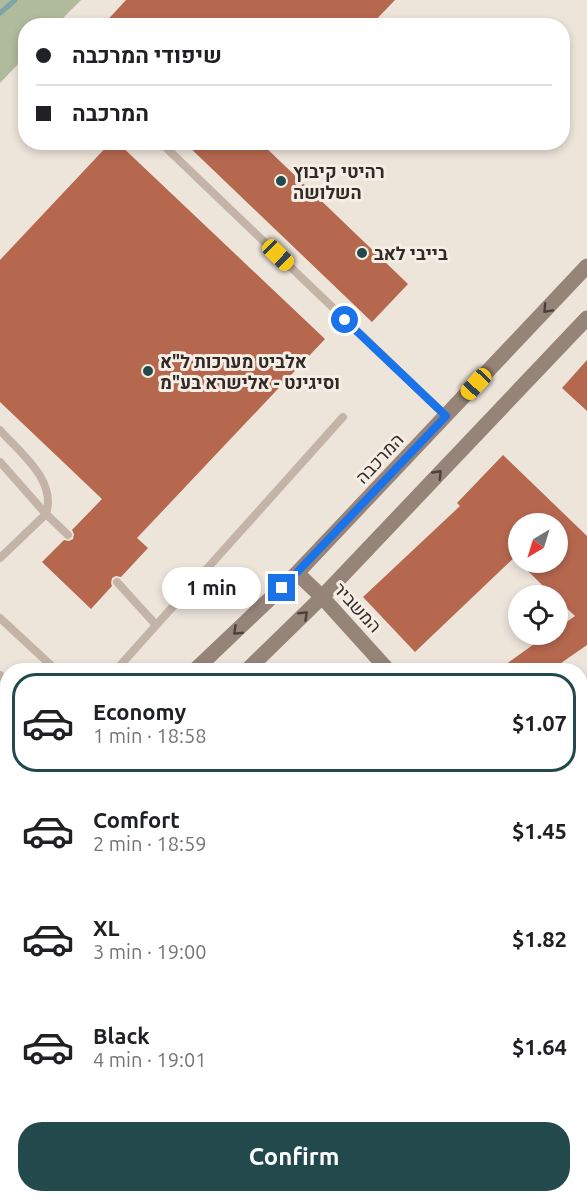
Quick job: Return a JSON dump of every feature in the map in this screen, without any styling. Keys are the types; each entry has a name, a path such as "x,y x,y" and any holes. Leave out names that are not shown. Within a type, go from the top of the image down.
{"street":[{"name":"המרכבה","path":"202,663 297,573 585,266"},
{"path":"254,663 322,597 587,318"},
{"name":"המשביר","path":"297,573 382,663"}],"lane":[{"path":"168,150 446,416"},
{"path":"122,663 343,417"},
{"path":"0,430 42,478 48,492 49,504 45,514 0,558"},
{"path":"0,462 45,514 68,535"},
{"path":"117,582 156,625"},
{"path":"0,618 48,663"}],"green space":[{"path":"0,0 81,0 63,18 18,18 18,64 0,83"}],"building":[{"path":"126,0 395,0 378,18 109,18"},
{"name":"אלביט מערכות ל\"א וסיגינט - אלישרא בע\"מ","path":"103,150 125,150 325,339 137,538 148,548 121,577 112,578 112,586 91,609 42,562 64,540 73,539 72,530 102,499 0,402 0,260"},
{"path":"192,150 268,150 408,284 372,322"},
{"path":"587,360 587,411 562,388"},
{"path":"503,455 563,513 508,513 508,563 415,652 363,597 460,506 457,503"},
{"path":"568,518 587,536 587,645 561,663 508,663 533,645 568,645 568,621 575,616 568,609 568,585 542,585 530,573 568,573"}],"waterway":[{"path":"0,13 15,0"}],"place":[{"name":"רהיטי קיבוץ השלושה","path":"281,181"},
{"name":"בייבי לאב","path":"362,253"},
{"name":"אלביט מערכות ל\"א וסיגינט - אלישרא בע\"מ","path":"148,371"}],"route":[{"path":"282,588 446,416 345,320"}]}
